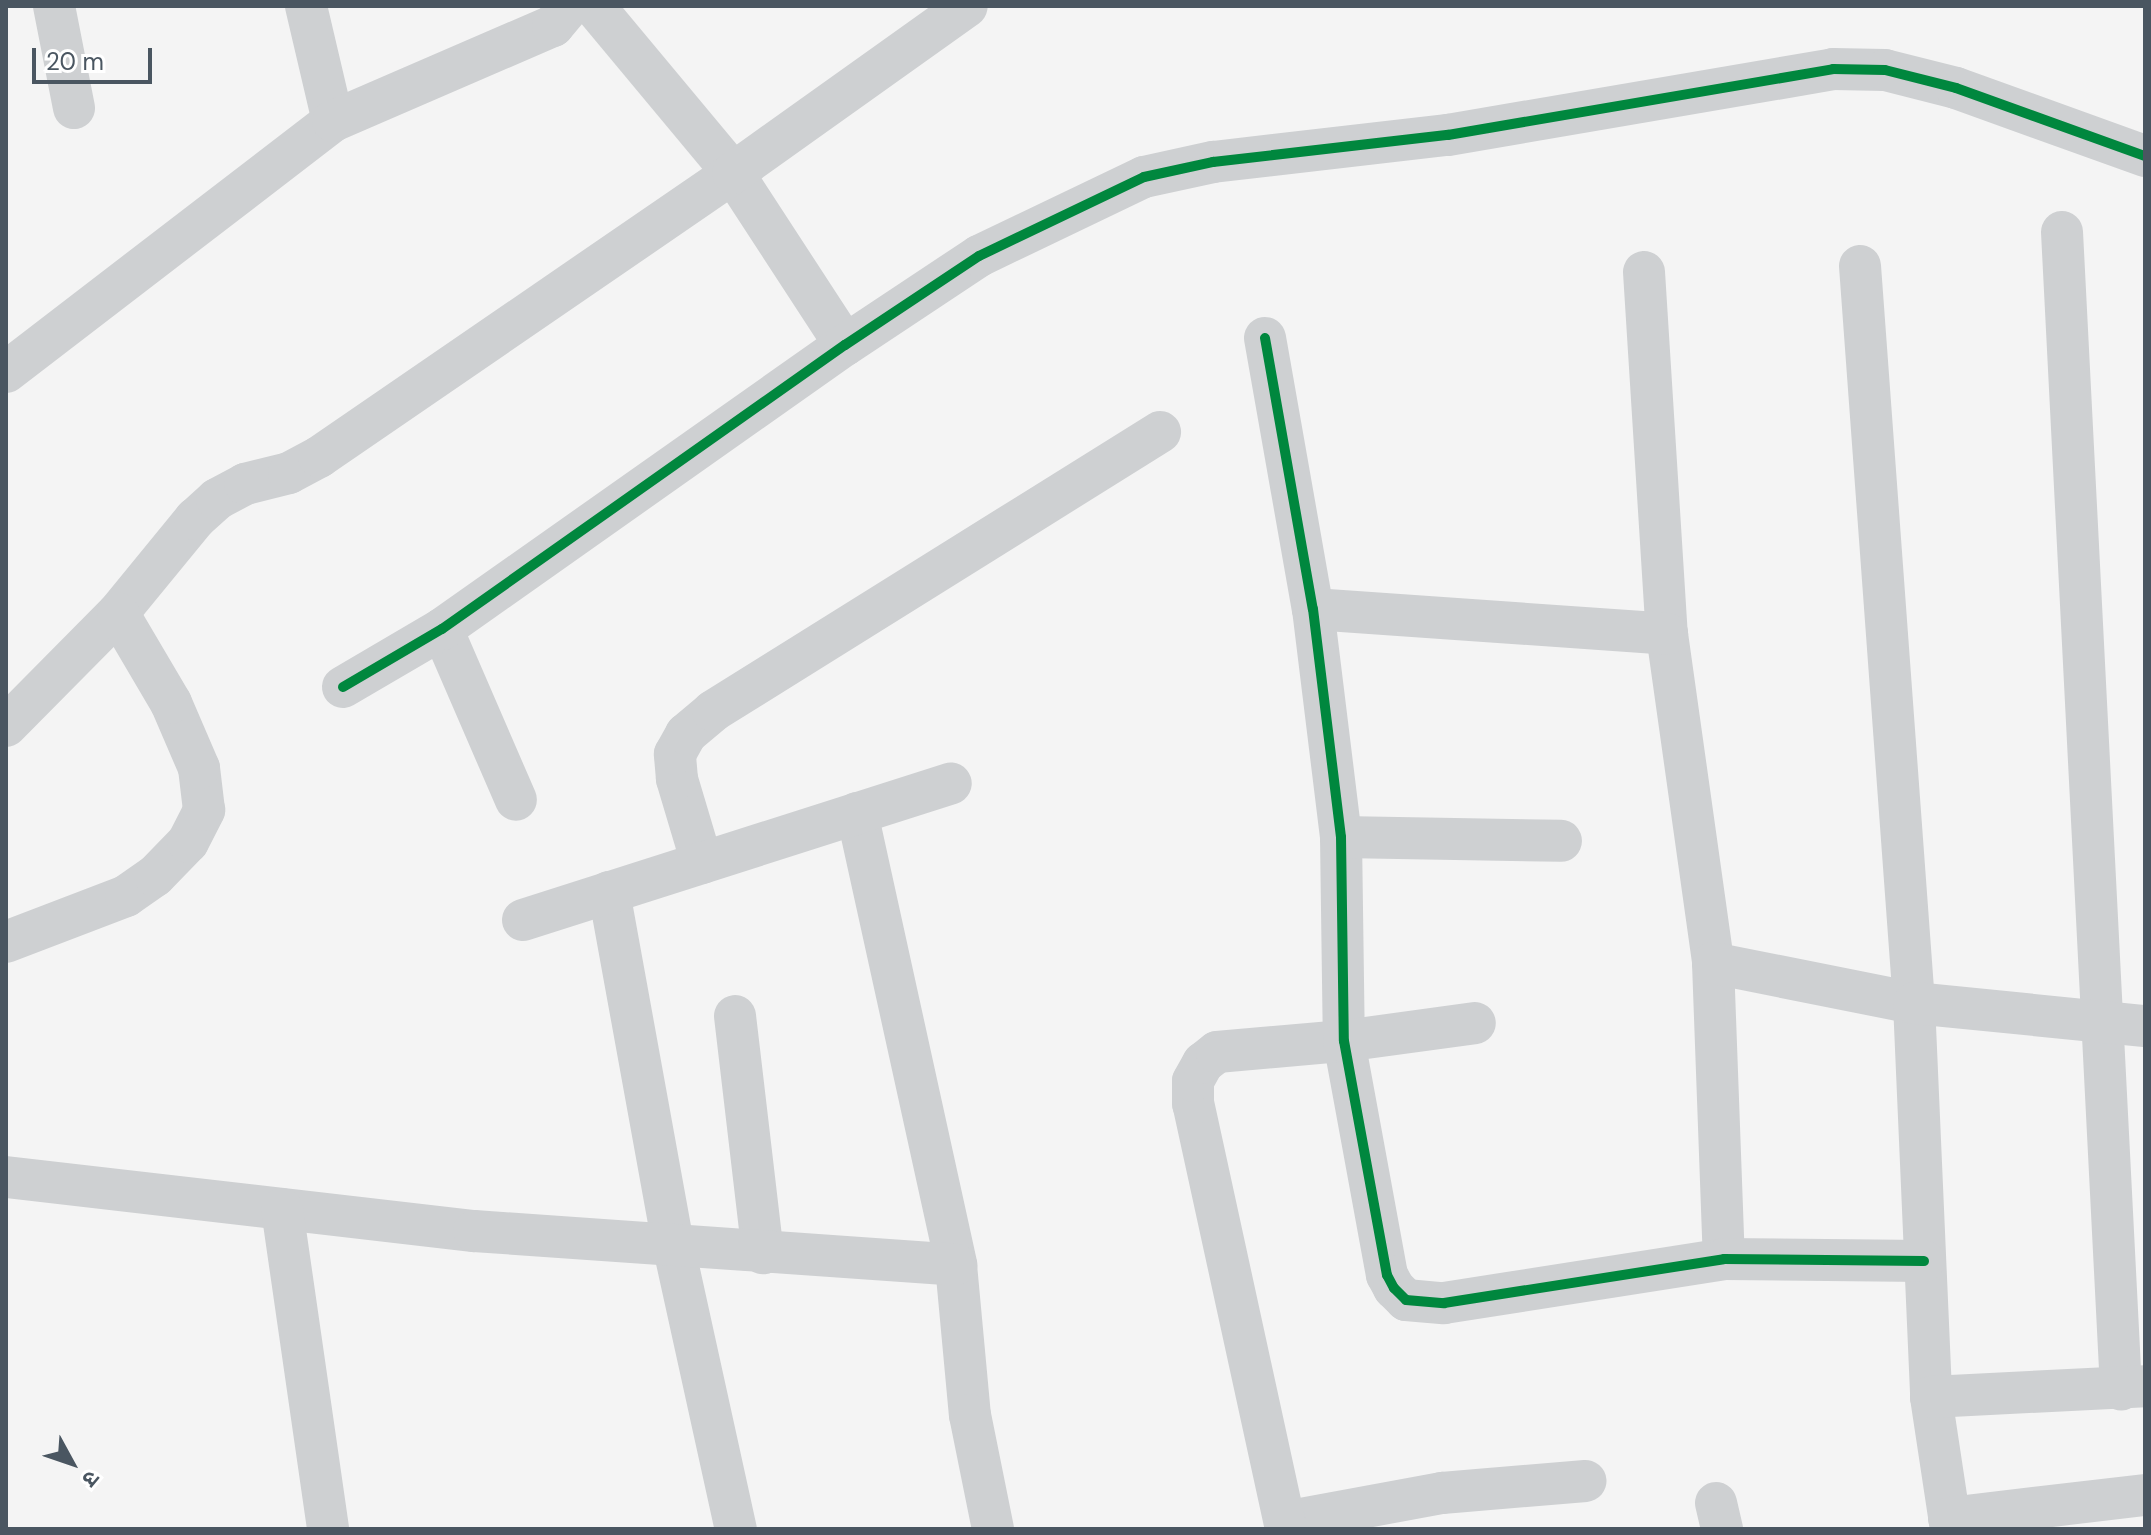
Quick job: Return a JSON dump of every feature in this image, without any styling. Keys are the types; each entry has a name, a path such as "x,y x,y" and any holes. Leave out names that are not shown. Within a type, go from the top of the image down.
{"street":[{"path":"54,6 74,108"},
{"path":"306,6 333,121"},
{"path":"6,372 333,121 553,26 570,6"},
{"path":"594,6 733,173 845,345"},
{"path":"6,726 118,613 195,519 217,499 245,484 289,473 319,457 733,173 967,6"},
{"path":"343,687 442,629 845,345 979,256 1144,177 1213,162 1448,135 1833,69 1885,70 1956,88 2145,156"},
{"path":"1931,1397 2133,1388 2104,1021 2062,232"},
{"path":"1860,266 1914,1003 1931,1397 1950,1524 2145,1495"},
{"path":"1644,272 1667,634 1713,963 1724,1259"},
{"path":"1265,338 1313,609 1341,837 1344,1041 1387,1275 1406,1300 1444,1303 1724,1259 1924,1261"},
{"path":"702,863 677,779 675,754 686,734 713,711 1160,432"},
{"path":"1313,609 1667,634"},
{"path":"6,942 126,896 155,876 188,842 204,810 199,768 171,703 118,613"},
{"path":"442,629 516,800"},
{"path":"523,920 951,783"},
{"path":"857,813 956,1265 970,1415 993,1529"},
{"path":"1341,837 1561,841"},
{"path":"609,892 674,1248 736,1529"},
{"path":"1713,963 1914,1003 2145,1026"},
{"path":"735,1016 763,1253"},
{"path":"1475,1023 1344,1041 1217,1052 1203,1063 1193,1081 1193,1104 1286,1526 1442,1493 1586,1481"},
{"path":"6,1177 474,1231 674,1248 956,1265"},
{"path":"282,1209 328,1529"}],"cycle path":[{"path":"343,687 442,629 845,345 979,256 1144,177 1213,162 1448,135 1833,69 1885,70 1956,88 2145,156"},
{"path":"1265,338 1313,609 1341,837 1344,1041 1387,1275 1394,1288 1406,1300 1444,1303 1724,1259 1924,1261"}]}
